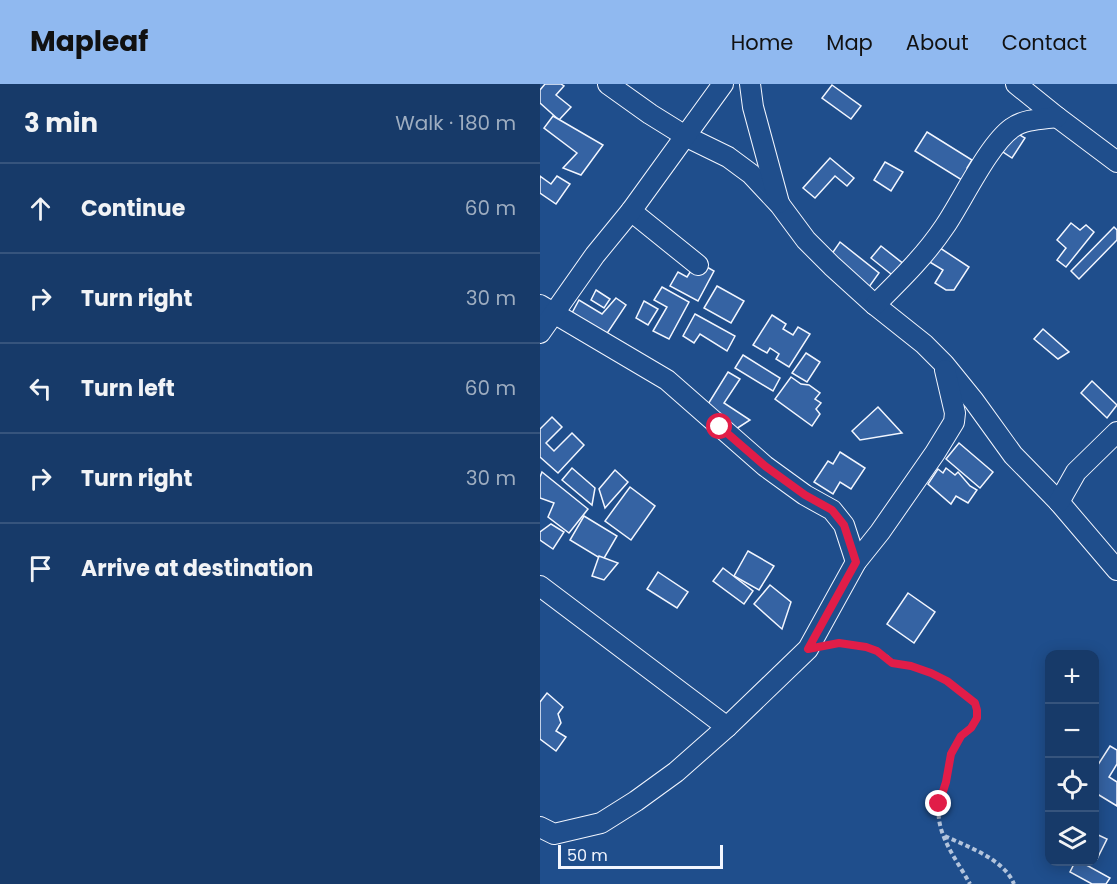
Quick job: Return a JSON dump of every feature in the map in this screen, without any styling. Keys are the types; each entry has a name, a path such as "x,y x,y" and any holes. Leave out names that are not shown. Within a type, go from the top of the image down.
{"street":[{"path":"608,84 650,114 728,157 751,174 780,205 806,240 875,305 924,344 944,364 1013,455 1059,502 1117,570"},
{"path":"540,333 548,310 631,211 723,84"},
{"path":"750,84 753,107 780,205"},
{"path":"1016,84 1117,162"},
{"path":"875,305 912,268 944,227 994,147 1012,127 1030,121 1057,117"},
{"path":"1092,142 1117,148"},
{"path":"631,211 698,265"},
{"path":"548,310 667,380 765,466 805,495 832,510 844,525 856,562"},
{"path":"540,828 554,834 601,823 676,772 727,727 808,649 856,562 929,462 954,422 955,413 944,364"},
{"path":"1059,502 1076,472 1117,432"},
{"path":"540,586 727,727"}],"path":[{"path":"808,649 839,643 866,647 877,651 892,663 911,666 947,681 975,703 977,718 971,728 961,736 951,754 939,804 939,822 944,836 970,884"},
{"path":"944,836 998,864 1008,871 1014,884"}],"building":[{"path":"545,84 564,86 556,95 571,107 559,120 540,103 540,90"},
{"path":"832,85 861,106 851,119 822,98"},
{"path":"553,116 603,145 581,175 563,168 577,153 544,128"},
{"path":"1013,131 1025,138 1012,158 1000,150"},
{"path":"927,132 972,160 967,168 971,171 965,182 915,151"},
{"path":"830,158 854,178 847,186 835,176 815,198 803,188"},
{"path":"885,162 903,172 891,191 874,180"},
{"path":"540,176 551,184 557,176 570,184 556,204 540,193"},
{"path":"1071,223 1080,230 1086,225 1094,232 1066,267 1057,260 1066,248 1057,240"},
{"path":"1114,227 1117,230 1117,240 1079,279 1071,271"},
{"path":"840,242 879,273 869,287 831,255"},
{"path":"881,246 905,265 896,278 871,258"},
{"path":"937,246 969,267 954,290 946,290 935,283 943,270 928,261"},
{"path":"700,263 714,271 698,301 670,286 678,272 687,277"},
{"path":"717,286 744,301 731,323 704,308"},
{"path":"662,287 689,302 669,339 653,331 667,307 654,300"},
{"path":"596,290 610,299 604,308 591,300"},
{"path":"616,298 626,305 606,335 572,313 579,300 602,314"},
{"path":"644,301 658,309 648,325 636,318"},
{"path":"695,314 735,336 727,351 700,334 694,343 683,336"},
{"path":"772,315 786,324 783,329 793,335 798,327 810,334 789,367 776,359 779,354 770,348 767,353 753,345"},
{"path":"1043,329 1069,352 1058,359 1034,339"},
{"path":"806,353 820,362 807,382 792,373"},
{"path":"743,355 780,378 773,391 735,368"},
{"path":"728,372 740,379 724,403 750,420 736,429 705,409"},
{"path":"791,377 820,393 815,399 821,403 816,409 820,414 812,426 775,399"},
{"path":"1092,381 1117,405 1107,418 1081,393"},
{"path":"878,407 902,433 860,440 852,431"},
{"path":"552,417 562,427 546,443 554,451 572,433 584,445 558,473 540,457 540,429"},
{"path":"959,443 993,472 980,488 946,459"},
{"path":"840,452 865,468 851,489 840,482 833,494 814,482 828,461 833,464"},
{"path":"572,468 595,488 592,505 562,480"},
{"path":"946,468 955,475 958,472 970,486 977,490 968,503 956,496 951,504 928,484 938,469 943,473"},
{"path":"615,470 628,482 605,508 599,489"},
{"path":"542,472 588,509 569,533 548,517 554,503 540,498"},
{"path":"630,487 655,506 631,540 605,521"},
{"path":"584,516 617,536 603,560 570,540"},
{"path":"551,524 564,532 553,549 540,540 540,532"},
{"path":"748,551 774,566 759,590 734,576"},
{"path":"599,556 618,563 604,580 592,576"},
{"path":"723,568 753,591 744,604 713,581"},
{"path":"658,572 688,592 677,608 647,589"},
{"path":"770,585 791,602 782,629 754,604"},
{"path":"908,593 935,612 914,643 887,624"},
{"path":"547,693 563,707 558,714 561,723 556,731 566,737 556,751 540,739 540,702"},
{"path":"1110,746 1117,750 1117,764 1109,777 1117,782 1117,806 1099,795 1099,763"},
{"path":"1099,835 1107,839 1099,855"},
{"path":"1073,866 1088,866 1110,878 1106,884 1092,884 1070,872"}],"route":[{"path":"720,427 765,466 805,495 832,510 844,525 856,562 808,649 839,643 866,647 887,657 892,663 911,666 947,681 975,703 977,718 971,728 961,736 951,754 939,804"}]}
